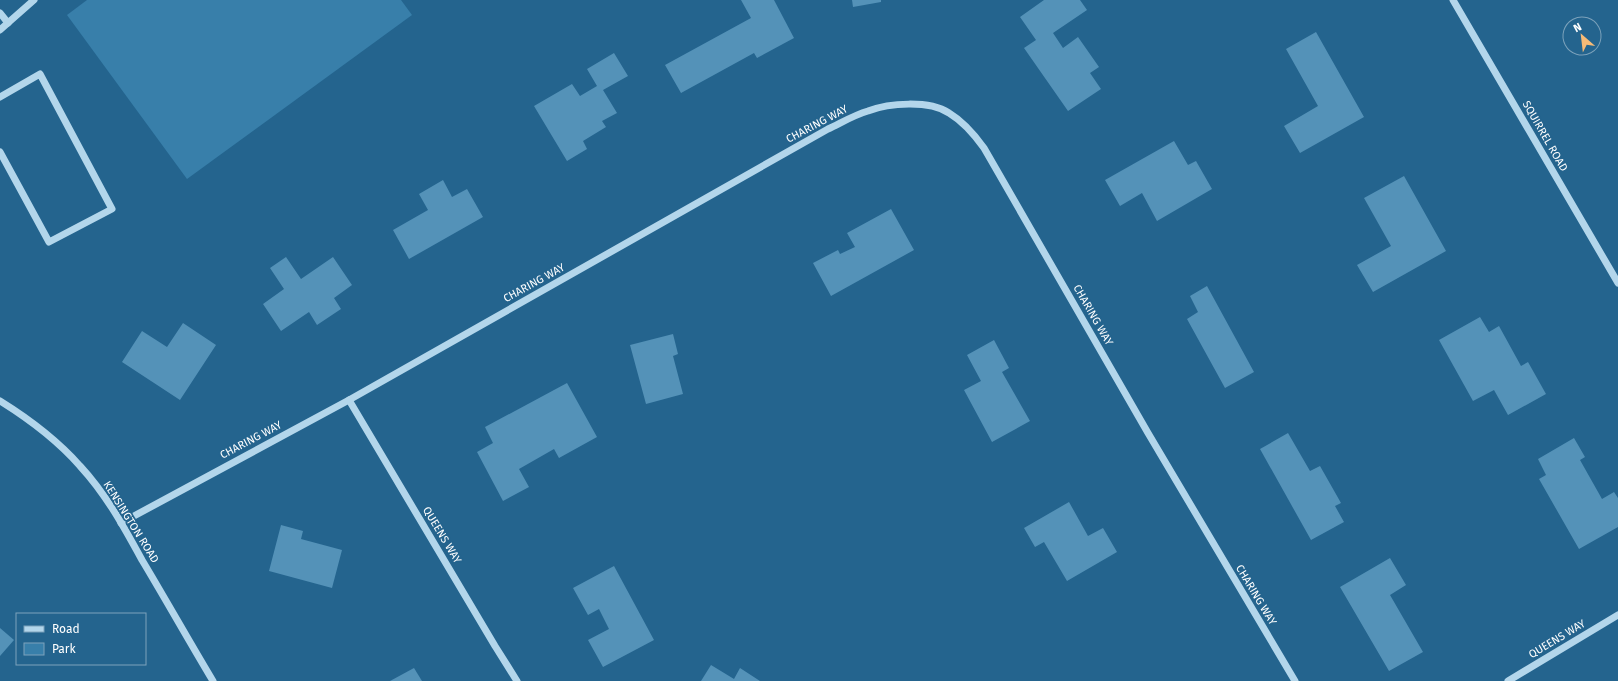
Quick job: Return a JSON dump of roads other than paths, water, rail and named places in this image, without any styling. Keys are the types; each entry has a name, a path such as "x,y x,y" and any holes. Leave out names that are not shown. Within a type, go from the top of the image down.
{"street":[{"path":"0,30 34,0"},
{"name":"SQUIRREL ROAD","path":"1453,0 1618,283"},
{"path":"0,13 8,22"},
{"path":"0,97 40,74 112,209 49,242 0,152"},
{"name":"CHARING WAY","path":"121,523 349,400 828,129 868,110 896,104 925,105 948,112 968,127 984,148 1148,433 1295,681"},
{"name":"QUEENS WAY","path":"349,400 517,681"},
{"name":"KENSINGTON ROAD","path":"0,401 42,430 73,458 97,487 121,523 213,681"},
{"name":"QUEENS WAY","path":"1508,681 1618,615"}]}
